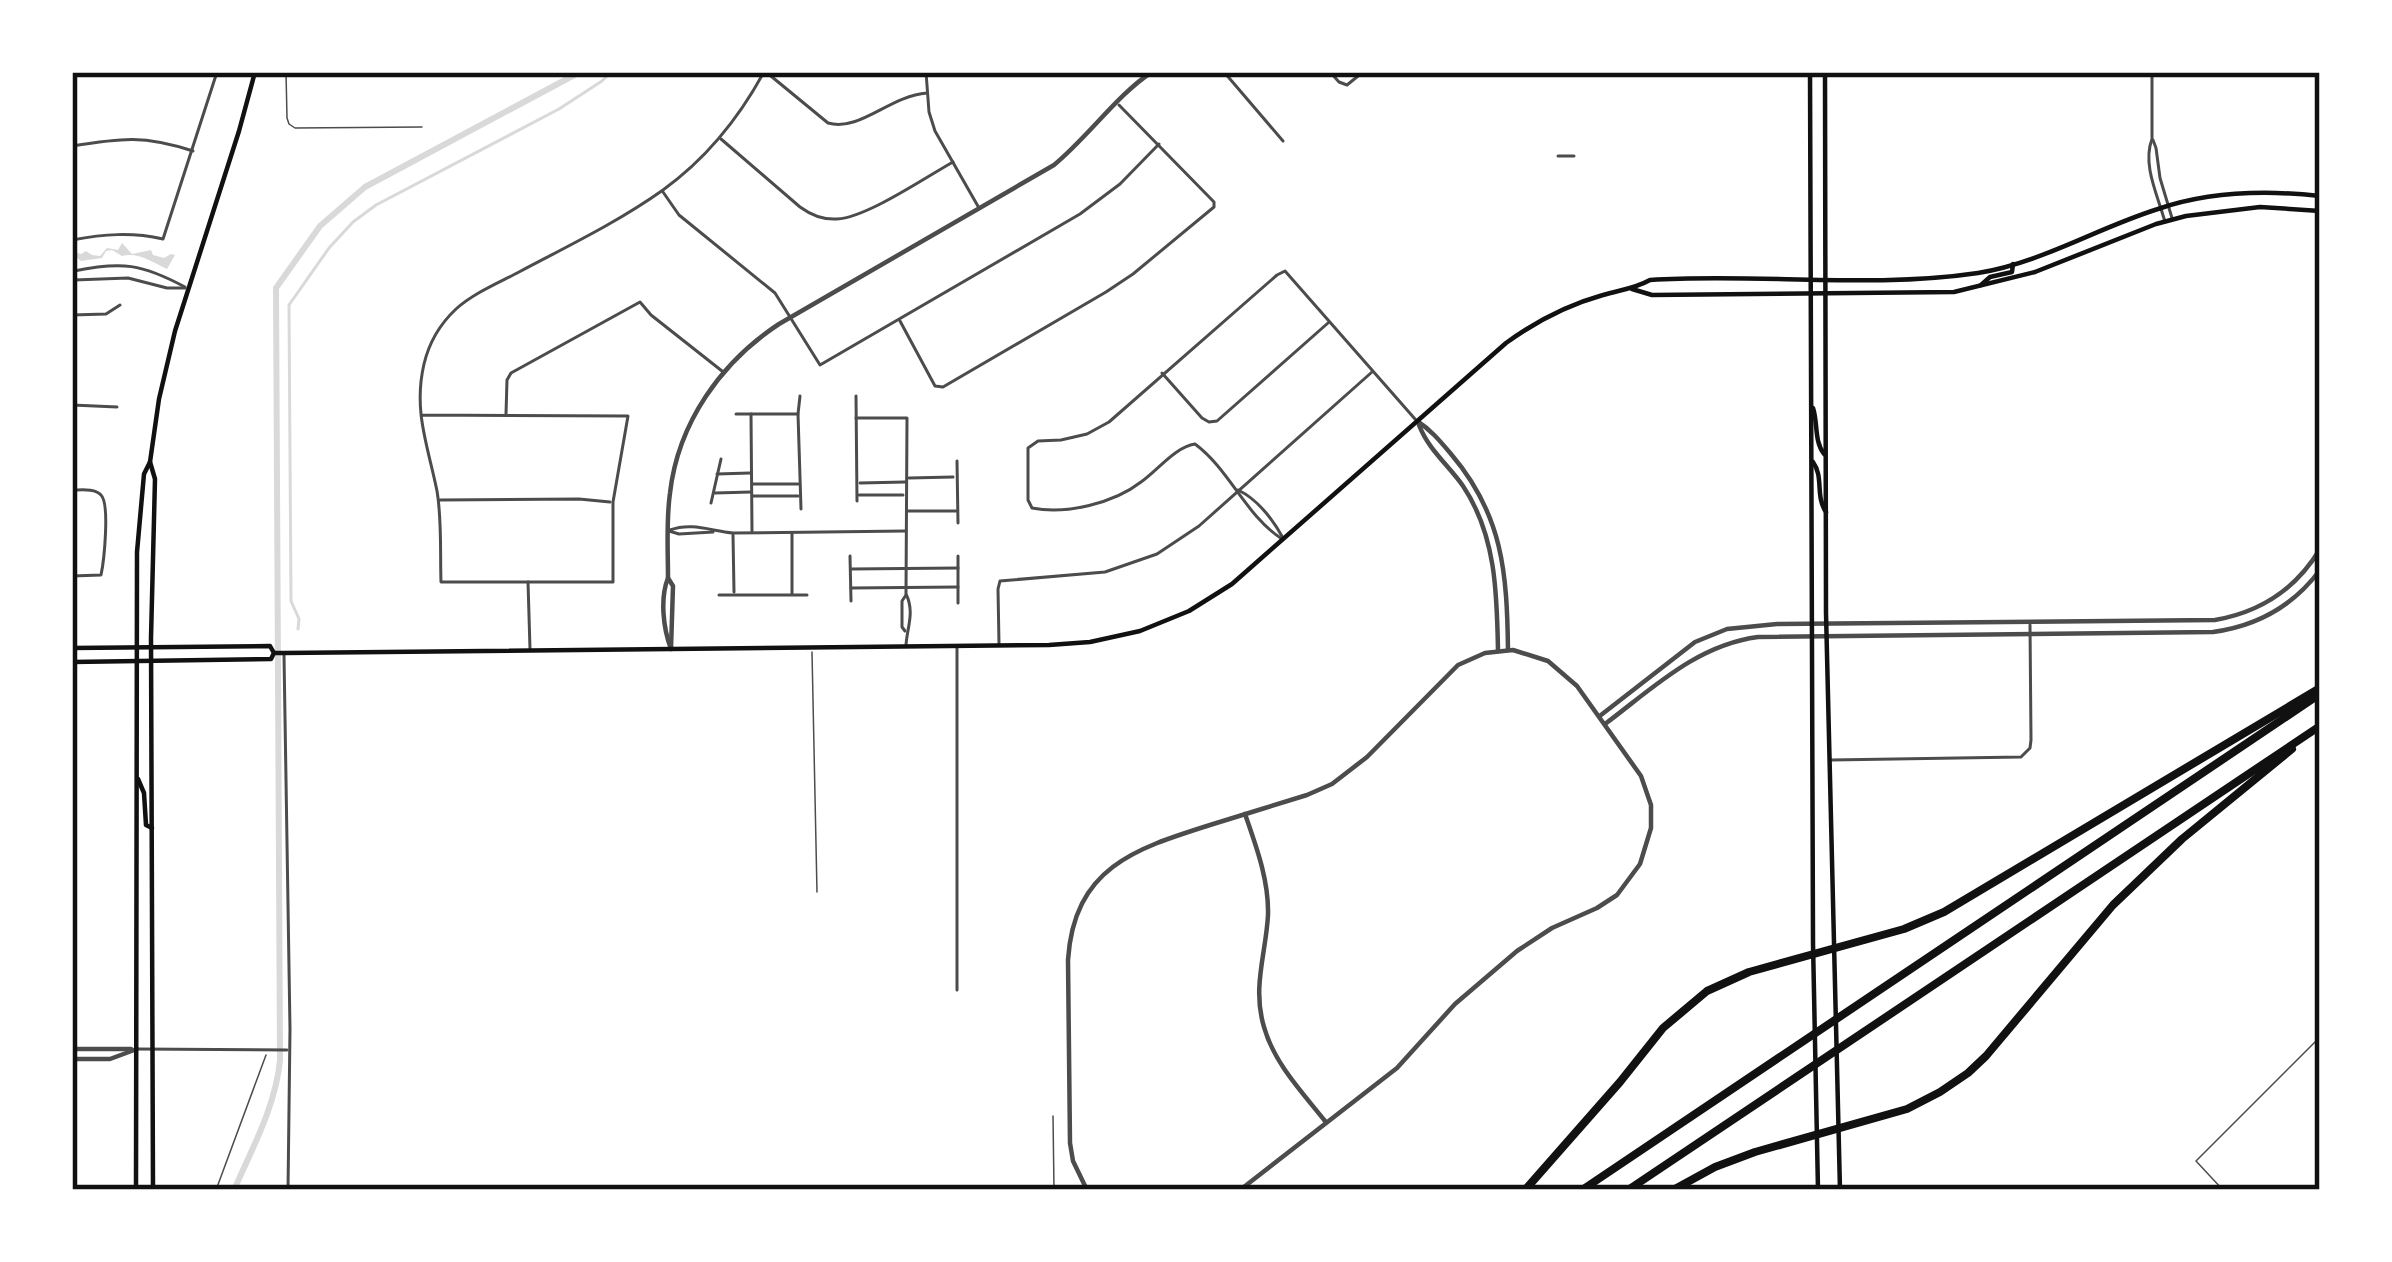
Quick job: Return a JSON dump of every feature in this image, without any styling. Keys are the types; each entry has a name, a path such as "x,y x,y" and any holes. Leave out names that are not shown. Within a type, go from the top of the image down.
{"highway":[{"path":"1525,1190 1663,1028 1707,991 1735,977 1904,929 1955,907 2320,691"},
{"path":"1582,1190 2320,691"},
{"path":"1628,1190 2320,726"},
{"path":"1673,1190 1735,1159 1907,1109 1967,1073 2113,904 2306,735"}],"main road":[{"path":"136,1190 136,647 144,474 187,288 255,72"},
{"path":"1810,72 1818,1190"},
{"path":"1825,72 1826,624 1840,1190"},
{"path":"1810,93 1825,92"},
{"path":"72,662 271,659 280,653 1090,642 1158,624 1232,584 1496,351 1532,325 1589,299 1650,280 1675,278 1940,277 1981,272 2165,206 2253,192 2320,196"},
{"path":"1632,289 1652,295 1936,293 1977,288 2035,272 2169,221 2241,208 2320,211"},
{"path":"1977,288 1990,277 2012,272 2013,264"},
{"path":"1810,402 1817,419 1817,443 1826,455"},
{"path":"1810,459 1818,469 1819,503 1826,512"},
{"path":"150,462 154,479 153,1190"},
{"path":"72,648 270,646 280,653"},
{"path":"136,774 144,793 146,825 153,829"}],"street":[{"path":"72,240 139,233 163,238 217,72"},
{"path":"422,416 628,416 613,502 613,582 441,583 438,500 422,416 423,367 430,346 454,311 477,295 614,221 694,166 720,138 765,72 828,122 841,126 909,95 927,93"},
{"path":"926,72 935,131 980,209"},
{"path":"671,649 670,488 684,437 723,371 763,334 1054,165 1142,75 1152,72"},
{"path":"1224,72 1283,141"},
{"path":"1330,72 1347,85 1363,72"},
{"path":"2152,72 2152,140 2169,221"},
{"path":"899,319 935,386 943,387 1120,284 1214,206 1200,185 1118,104"},
{"path":"72,146 130,137 193,151"},
{"path":"720,138 809,214 830,219 855,216 953,161"},
{"path":"662,190 679,215 766,285 820,365 1080,214 1120,184 1159,144"},
{"path":"1558,156 1574,156"},
{"path":"122,264 187,288 128,278 73,281 73,270 122,264"},
{"path":"1284,540 1248,495 1192,443 1121,495 1062,509 1032,508 1028,500 1029,445 1098,429 1285,272 1417,422 1465,488 1492,558 1498,650"},
{"path":"506,416 511,373 640,302 723,371"},
{"path":"72,315 106,314 120,305"},
{"path":"1162,373 1209,422 1217,421 1329,321"},
{"path":"999,646 1000,581 1079,576 1144,559 1189,533 1373,371"},
{"path":"800,395 801,509"},
{"path":"856,396 857,498 907,495"},
{"path":"72,404 117,407"},
{"path":"736,414 798,414"},
{"path":"751,414 752,533"},
{"path":"856,418 907,418 910,627 906,646"},
{"path":"1417,422 1431,430 1462,467 1498,535 1506,579 1508,650"},
{"path":"711,502 721,459"},
{"path":"957,461 958,523"},
{"path":"716,474 751,473"},
{"path":"857,483 957,477"},
{"path":"752,484 800,484"},
{"path":"72,490 92,490 103,496 106,507 101,575 72,575"},
{"path":"713,493 800,496"},
{"path":"438,500 613,502"},
{"path":"907,511 957,511"},
{"path":"668,530 704,526 734,533 907,531"},
{"path":"734,533 734,596"},
{"path":"792,533 792,595"},
{"path":"1599,716 1684,650 1703,638 1741,626 2228,618 2281,594 2320,549"},
{"path":"850,556 851,601"},
{"path":"958,556 958,603"},
{"path":"850,569 958,568"},
{"path":"1605,724 1691,660 1730,641 2226,630 2278,609 2302,592 2320,570"},
{"path":"528,583 530,651"},
{"path":"850,588 958,587"},
{"path":"719,595 807,595"},
{"path":"1829,760 2021,757 2031,740 2030,623"},
{"path":"957,646 957,990"},
{"path":"1087,1190 1073,1162 1070,1143 1068,960 1077,916 1108,871 1152,843 1332,784 1367,757 1451,670 1471,658 1508,650 1559,668 1642,776 1651,805 1648,841 1631,879 1607,903 1552,928 1517,951 1455,1004 1397,1068 1240,1190"},
{"path":"1684,650 1691,660"},
{"path":"280,653 288,1190"},
{"path":"1245,814 1267,896 1268,921 1258,977 1262,1021 1280,1063 1326,1123"},
{"path":"72,1049 287,1050"},
{"path":"72,1060 110,1059 136,1049"}],"lane":[{"path":"286,72 287,118 295,128 422,128"},
{"path":"812,648 818,892"},
{"path":"2223,1190 2196,1161 2320,1037"},
{"path":"217,1190 269,1051"},
{"path":"1053,1116 1054,1190"}],"shaded area":[{"path":"122,243 132,254 151,250 164,258 175,255 167,269 112,250 102,258 81,261 75,256 75,252 86,251 100,256 107,248 118,250"}],"waterway":[{"path":"234,1190 268,1110 280,1060 276,288 320,226 365,187 580,72"},
{"path":"298,629 291,601 289,305 329,248 376,205 559,109 611,72"}]}
